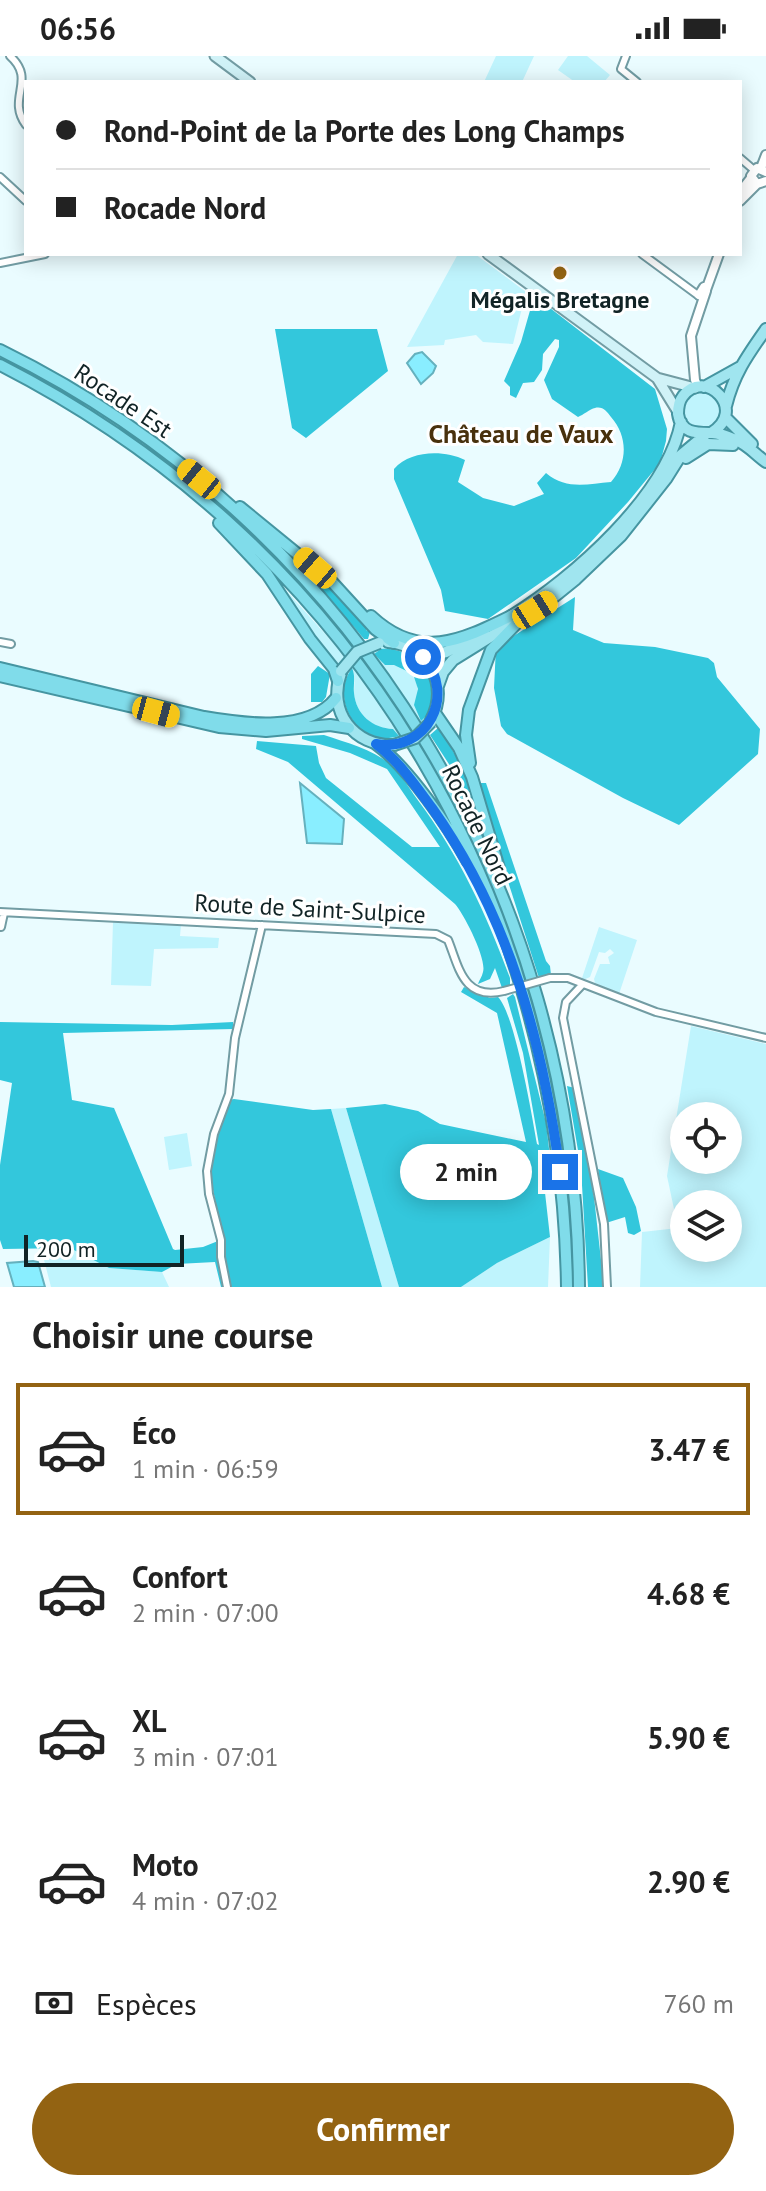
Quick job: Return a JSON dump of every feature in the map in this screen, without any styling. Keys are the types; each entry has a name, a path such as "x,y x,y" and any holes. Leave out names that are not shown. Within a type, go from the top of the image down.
{"highway":[{"name":"Rocade Est","path":"0,350 107,411 175,460 228,503 285,558 335,614 384,678 428,744 460,801 503,894 530,969"},
{"name":"Rocade Est","path":"0,365 97,421 166,470"},
{"path":"175,460 201,475 345,591 382,626 416,642 452,641 518,616"},
{"path":"166,470 261,567 316,648 340,676"},
{"name":"Rocade Nord","path":"166,470 232,526 293,587 355,660 393,713 439,790 473,858 502,929 541,1059 554,1128 564,1217 567,1287"},
{"path":"333,583 375,629 394,643"},
{"path":"472,777 466,735 469,710 491,650 518,616"},
{"path":"0,668 204,717 235,721 297,719 325,710 336,698"},
{"path":"0,676 219,727 266,731 330,725 349,728"},
{"path":"433,717 459,748 472,777 554,1055 567,1125 577,1216 579,1287"},
{"path":"376,744 396,762 464,854 487,902 525,999"}],"main road":[{"path":"215,56 246,80"},
{"path":"491,256 657,378 693,433 737,440 764,458"},
{"path":"423,657 455,648 550,600 608,549 644,509 689,447 720,426 730,388 740,367 766,329"},
{"path":"438,686 433,670 423,657 409,647 379,643 357,652 340,676 336,698 349,728 362,738 376,744 394,745 415,738 433,717 438,686 443,672 453,660 518,616 573,571 616,530 670,457 682,397 740,367"},
{"path":"657,378 719,393 726,412 743,437 764,458"},
{"path":"680,459 703,446 722,443 764,458"}],"street":[{"path":"10,56 22,71 19,109 24,120"},
{"path":"626,56 621,64 622,71 634,80"},
{"path":"742,199 761,177 766,155"},
{"path":"742,160 761,177"},
{"path":"0,177 24,199"},
{"path":"742,191 761,177"},
{"path":"0,263 35,256"},
{"path":"645,256 686,285 702,292"},
{"path":"699,387 695,380 691,333 715,256"},
{"path":"0,642 11,644"},
{"path":"1,927 2,913"},
{"name":"Route de Saint-Sulpice","path":"2,913 442,935 448,940 456,968 466,983 487,992 504,991 550,978 568,978 656,1012 766,1038"},
{"path":"227,1287 207,1171 214,1134 229,1094 235,1038 262,925"},
{"path":"582,985 566,1002 563,1018 604,1224 607,1287"}],"shaded area":[{"path":"496,56 534,56 523,80 485,80"},
{"path":"568,56 587,56 610,75 606,80 572,80 558,70"},
{"path":"457,256 478,256 526,292 513,344 483,342 476,335 445,340 444,345 407,347"},
{"path":"537,298 655,389 667,429 660,463 576,558 488,619 445,611 441,590 394,479 394,469 401,463 418,455 438,453 465,460 458,482 483,498 514,506 544,494 537,483 546,473 569,484 594,484 611,482 621,466 624,450 621,432 606,411 595,408 578,417 552,399 544,380 559,347 559,340 555,339 543,354 542,370 534,382 523,383 516,398 510,395 510,387 504,381 521,342 533,300"},
{"path":"275,329 377,329 388,371 306,438 292,428"},
{"path":"422,352 436,366 421,384 407,363 415,354"},
{"path":"702,391 715,397 721,410 715,423 702,429 689,423 683,410 689,397"},
{"path":"109,418 229,509 298,578 356,647 352,650 297,586 237,527 174,473 106,422"},
{"path":"247,547 345,656 339,666 325,653"},
{"path":"297,560 340,595 370,632 368,639 364,639"},
{"path":"575,597 573,630 604,643 655,647 708,658 714,663 717,677 760,729 758,754 679,825 507,734 501,726 494,688 496,647"},
{"path":"383,646 398,648 423,665 379,657 385,665 399,666 410,672 416,682 418,696 432,685 433,698 422,725 371,651"},
{"path":"381,649 408,655 428,674 434,698 430,710 421,721 414,705 418,689 413,674 394,665 385,665 374,654"},
{"path":"352,664 402,739 375,738 362,732 343,713 339,688","holes":["352,668 355,701 362,714 372,723 393,729 398,736 383,738 370,735 351,718 344,694"]},
{"path":"318,666 330,674 326,697 322,702 311,702 311,674"},
{"path":"352,668 355,701 362,714 372,723 393,729 399,736 384,738 371,735 352,718 344,694"},
{"path":"438,728 465,775 481,826 460,781 430,735"},
{"path":"324,735 376,755 402,777 446,841 470,885 501,954 510,986 502,988 495,968 490,979 478,984 483,972 482,957 469,926 455,904 288,762 256,749 257,741 316,746 326,778 412,847 440,847 387,769 350,753 302,739 302,736"},
{"path":"300,783 344,819 342,844 307,843"},
{"path":"480,783 486,783 551,975 539,978"},
{"path":"113,922 181,925 180,936 219,938 218,948 154,949 151,986 111,985"},
{"path":"599,927 637,940 619,994 595,983 594,979 600,964 610,964 608,957 614,953 610,949 605,953 599,952 590,977 581,981"},
{"path":"464,987 490,998 498,997 504,1007 511,1023 539,1145 523,1053 507,998 513,994 515,997 546,1123 552,1174 548,1175 542,1166 550,1237 497,1263 461,1287 399,1287 346,1108 385,1104 418,1111 440,1124 526,1142 497,1013 461,992"},
{"path":"0,1022 172,1025 233,1022 233,1029 63,1033 72,1100 114,1108 175,1250 203,1247 223,1239 209,1170 229,1100 313,1110 331,1109 382,1287 221,1287 215,1262 177,1264 162,1272 109,1268 70,1248 3,1249 0,1240 0,1165 12,1083 0,1080"},
{"path":"691,1026 766,1044 766,1287 640,1287 642,1232 670,1229 670,1262 742,1262 742,1190 670,1190 667,1176 670,1157 670,1174 742,1174 742,1102 679,1102"},
{"path":"567,1086 575,1088 594,1197 604,1287 588,1287 581,1168"},
{"path":"346,1108 399,1287 382,1287 331,1109"},
{"path":"187,1133 192,1166 169,1170 164,1137"},
{"path":"598,1169 623,1178 636,1207 641,1231 634,1235 628,1233 625,1217 606,1223"},
{"path":"550,1237 548,1287 461,1287 497,1263"},
{"path":"41,1248 70,1248 109,1268 162,1272 169,1287 51,1287"},
{"path":"38,1262 45,1287 14,1287 7,1263"}],"place":[{"name":"Mégalis Bretagne","path":"560,273"}],"district":[{"name":"Château de Vaux","path":"521,434"}],"route":[{"path":"423,657 433,670 439,691 431,722 415,738 390,745 376,744 388,752 453,837 487,902 534,1028 560,1172"}]}
